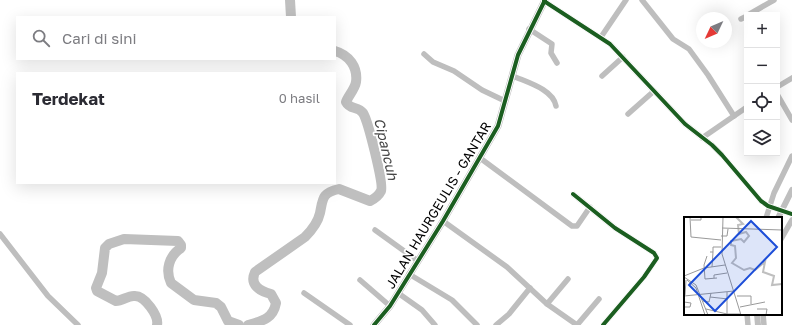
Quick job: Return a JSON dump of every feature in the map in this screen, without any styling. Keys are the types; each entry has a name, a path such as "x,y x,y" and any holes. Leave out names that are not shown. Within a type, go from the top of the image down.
{"street":[{"path":"544,0 601,36 694,133 712,145 761,201 768,206 791,214"},
{"name":"JALAN HAURGEULIS - GANTAR","path":"374,325 390,306 418,262 498,126 518,55 544,0"},
{"path":"601,36 626,0"},
{"path":"642,0 673,39 689,49 734,116"},
{"path":"753,12 774,0"},
{"path":"529,29 552,44 551,53 557,63"},
{"path":"424,54 434,62 454,71 482,90 505,101"},
{"path":"602,76 623,58"},
{"path":"513,76 550,94 555,100 556,106"},
{"path":"780,85 792,78"},
{"path":"628,114 654,91"},
{"path":"780,99 792,120"},
{"path":"702,138 744,109"},
{"path":"766,217 768,206 792,156"},
{"path":"480,158 572,226 578,226 590,207"},
{"path":"573,194 615,228 654,253 657,258 644,277 603,325"},
{"path":"782,237 792,220"},
{"path":"443,221 507,267 547,304 577,325 599,299"},
{"path":"375,230 418,262"},
{"path":"0,234 48,296 78,325"},
{"path":"409,274 452,300 477,325"},
{"path":"547,304 568,279"},
{"path":"360,280 390,306"},
{"path":"496,325 509,314 530,288"},
{"path":"304,293 350,325"},
{"path":"398,293 426,313 435,325"},
{"path":"747,315 748,325"},
{"path":"763,315 764,325"}],"waterway":[{"name":"Cipancuh","path":"290,0 291,16"},
{"name":"Cipancuh","path":"248,325 270,316 276,303 271,294 257,287 253,280 255,272 307,235 318,220 326,194 339,189 370,201 381,191 378,165 365,118 359,109 350,106 346,102 356,82 356,71 352,62 344,55 336,51"},
{"path":"778,217 792,190"},
{"name":"Cipancuh","path":"157,325 154,312 143,299 130,296 116,301 97,291 96,288 102,273 105,248 109,244 124,239 178,241 181,248 171,259 168,268 171,283 194,300 216,303 221,307 228,321 239,325"},
{"path":"757,315 758,325"}],"cycle path":[{"path":"374,325 390,306 443,221 498,126 518,55 545,0"},
{"path":"544,1 610,44 685,124 712,145 722,155 761,201 768,206 792,214"},
{"path":"573,194 615,228 654,253 657,258 644,277 603,325"}]}
